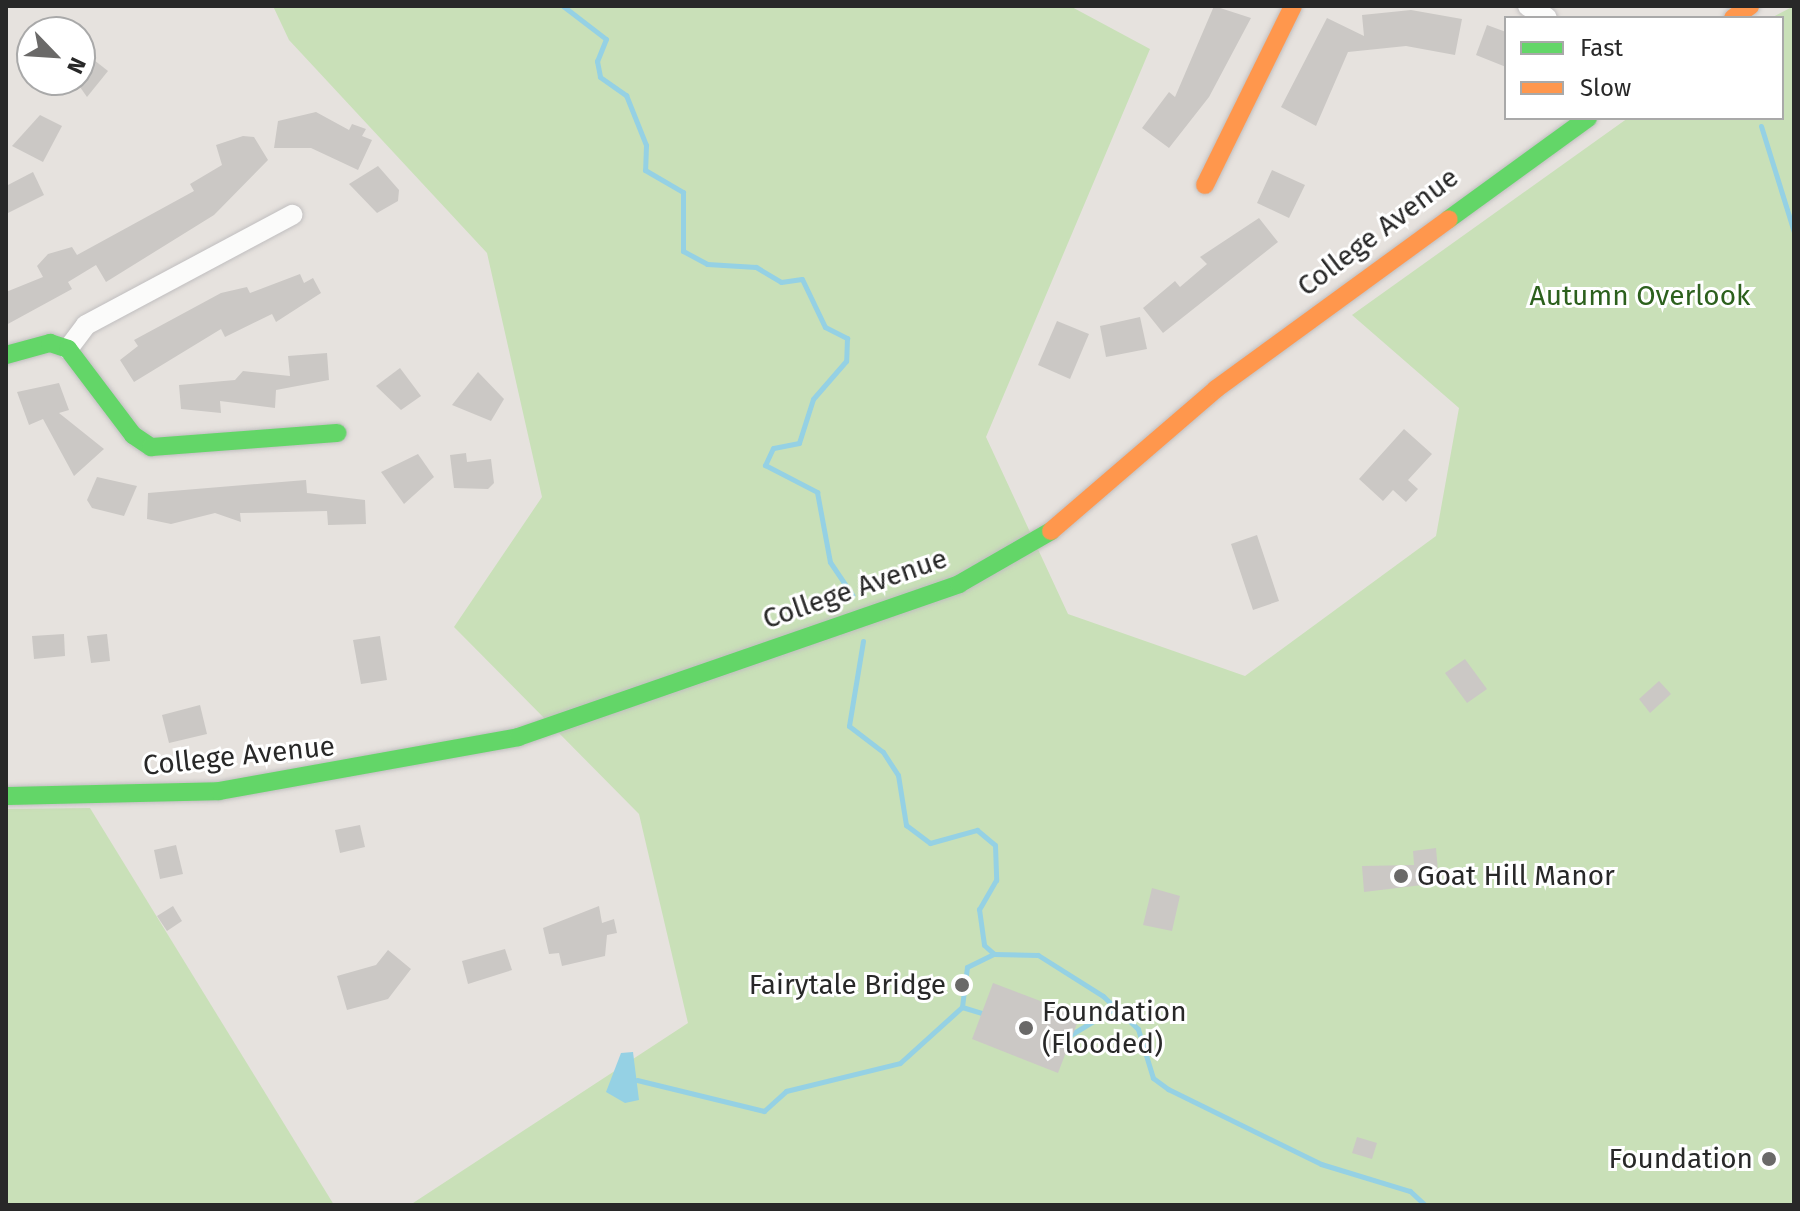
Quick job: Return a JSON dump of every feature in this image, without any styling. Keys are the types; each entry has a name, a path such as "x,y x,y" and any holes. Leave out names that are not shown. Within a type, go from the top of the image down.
{"street":[{"path":"1205,185 1293,6"},
{"name":"College Avenue","path":"6,796 219,791 518,737 959,584 1038,542 1216,389 1585,120"},
{"path":"68,349 86,325 292,215"},
{"path":"6,355 50,343 68,349 133,435 151,447 337,433"}],"green space":[{"name":"Autumn Overlook","path":"273,6 1070,6 1150,49 986,437 1068,614 1245,676 1436,536 1459,408 1352,315 1625,120 1784,120 1784,16 1775,16 1794,6 1794,1205 410,1205 688,1023 639,814 454,627 542,497 487,253 289,40"},
{"path":"90,808 334,1205 6,1205 6,809"}],"water":[{"path":"633,1052 639,1100 625,1103 606,1092 621,1053"}],"building":[{"path":"1214,6 1251,18 1209,97 1169,148 1142,128 1169,92 1175,97"},
{"path":"1411,10 1462,19 1455,55 1406,46 1348,52 1316,126 1281,107 1327,18 1364,36 1362,15"},
{"path":"1487,25 1504,31 1504,66 1476,55"},
{"path":"96,62 108,71 96,86"},
{"path":"316,112 349,130 352,124 366,129 362,136 372,140 358,170 311,148 274,148 278,121"},
{"path":"40,115 62,126 43,162 12,146"},
{"path":"243,136 254,137 268,160 214,215 106,282 96,265 68,282 72,289 6,325 6,292 43,277 37,266 48,254 72,247 77,255 194,191 190,184 222,165 216,145"},
{"path":"378,166 399,190 398,201 377,213 349,184"},
{"path":"1272,170 1305,185 1289,218 1257,203"},
{"path":"33,172 44,195 6,214 6,186"},
{"path":"1259,218 1278,242 1163,333 1143,308 1175,281 1180,287 1207,264 1200,257"},
{"path":"300,274 304,283 313,278 321,293 276,322 272,314 225,337 221,329 134,382 120,360 138,346 134,340 221,293 247,287 250,293"},
{"path":"1140,317 1147,349 1106,357 1100,326"},
{"path":"1057,321 1089,334 1070,379 1038,365"},
{"path":"327,353 329,380 276,390 275,408 220,401 221,413 181,409 179,385 235,380 243,371 290,376 288,356"},
{"path":"400,368 421,396 401,410 376,386"},
{"path":"478,372 504,399 491,421 452,405"},
{"path":"59,383 69,410 59,413 104,449 74,476 43,419 29,425 17,392"},
{"path":"1404,429 1432,454 1408,480 1418,489 1406,502 1393,490 1383,501 1359,479"},
{"path":"466,453 467,462 491,459 494,483 488,489 454,488 450,455"},
{"path":"418,454 434,477 404,504 381,472"},
{"path":"97,477 137,486 124,516 92,508 87,500"},
{"path":"306,480 307,493 365,500 366,524 328,525 327,511 240,513 241,522 215,513 171,524 147,519 148,493"},
{"path":"1257,535 1279,601 1253,610 1231,544"},
{"path":"64,634 65,656 34,659 32,636"},
{"path":"107,634 110,661 91,663 87,636"},
{"path":"380,636 387,680 361,684 353,640"},
{"path":"1465,659 1487,689 1467,703 1445,673"},
{"path":"1659,681 1671,694 1650,713 1639,699"},
{"path":"200,705 207,734 169,743 162,715"},
{"path":"360,825 365,847 340,853 335,830"},
{"path":"176,845 183,874 160,879 154,850"},
{"name":"Goat Hill Manor","path":"1436,848 1439,883 1364,892 1362,866 1414,865 1413,851"},
{"path":"1152,888 1180,896 1172,931 1143,925"},
{"path":"173,906 182,921 167,931 157,916"},
{"path":"599,906 602,923 614,919 617,933 607,935 605,956 562,966 559,953 549,954 543,928"},
{"path":"505,949 512,970 468,984 462,961"},
{"path":"388,950 411,969 388,999 347,1010 337,976 376,965"},
{"name":"Foundation (Flooded)","path":"993,983 1080,1016 1058,1073 972,1039"},
{"path":"1357,1137 1377,1143 1372,1159 1352,1153"}],"waterway":[{"path":"563,6 606,39 597,61 600,77 626,95 646,145 645,170 683,192 683,251 707,264 756,267 781,282 802,279 825,327 847,338 846,361 813,399 799,443 773,448 765,465 817,492 830,562 852,595"},
{"path":"1761,126 1794,232"},
{"path":"863,641 849,726 883,752 898,775 906,825 930,843 977,830 995,845 996,880 979,909 984,945 994,954 1038,955 1103,996 1138,1029 1153,1078 1168,1089 1321,1164 1410,1191 1425,1205"},
{"path":"637,1080 764,1111 786,1091 900,1063 962,1007 967,967 994,954"},
{"path":"962,1007 988,1015"},
{"path":"1067,1037 1115,1008"}],"traffic: fast":[{"path":"1449,219 1585,120"},
{"path":"6,355 50,343 68,349 133,435 151,447 337,433"},
{"path":"6,796 219,791 518,737 959,584 1051,531"}],"traffic: slow":[{"path":"1205,185 1293,6"},
{"path":"1736,16 1750,6"},
{"path":"1051,531 1216,389 1449,219"}],"place":[{"name":"Goat Hill Manor","path":"1401,876"},
{"name":"Fairytale Bridge","path":"962,985"},
{"name":"Foundation (Flooded)","path":"1026,1028"},
{"name":"Foundation","path":"1769,1159"}]}
